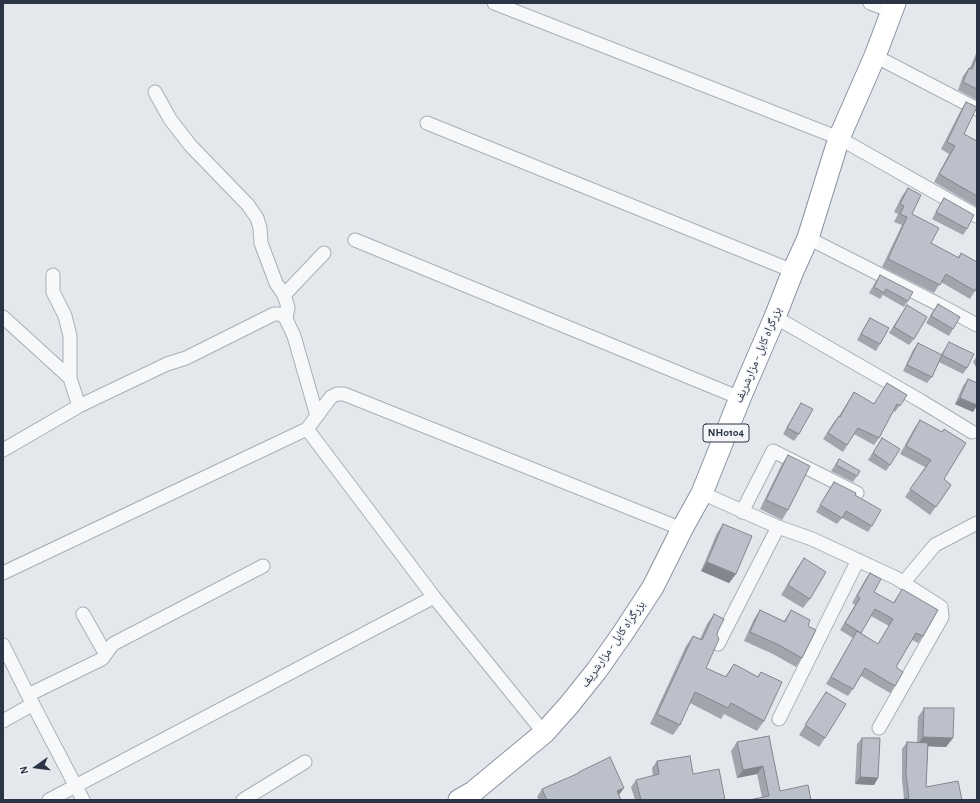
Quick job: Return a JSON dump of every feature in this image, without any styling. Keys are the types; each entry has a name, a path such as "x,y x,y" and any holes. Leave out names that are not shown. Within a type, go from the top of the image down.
{"highway":[{"name":"بزرگراه کابل - مزارشریف","path":"470,797 544,733 569,705 623,633 653,586 702,494 740,398 775,318 793,271 808,238 839,138 875,56 893,7"}],"street":[{"path":"494,3 839,138 977,216"},
{"path":"870,3 893,7"},
{"path":"875,56 977,108"},
{"path":"155,92 170,119 190,145 248,206 257,218 260,228 261,243 276,283 284,295 288,307 286,319"},
{"path":"427,124 793,271"},
{"path":"808,238 977,325"},
{"path":"355,240 740,398"},
{"path":"284,295 324,253"},
{"path":"53,275 53,292 65,316 70,336 70,378 79,406"},
{"path":"3,450 79,406 167,364 186,358 274,314 281,314 286,319 294,336 317,416"},
{"path":"3,316 70,378"},
{"path":"775,318 921,401 972,432"},
{"path":"3,573 307,429 331,397 337,394 344,394 682,529"},
{"path":"307,429 434,597 544,733"},
{"path":"742,512 773,451 857,493"},
{"path":"702,494 778,527 812,539 858,560 904,582 941,607 942,617 879,728"},
{"path":"904,582 934,544 977,523"},
{"path":"718,644 778,527"},
{"path":"779,719 858,560"},
{"path":"3,721 30,700 102,659 113,644 263,566"},
{"path":"49,800 434,597"},
{"path":"83,614 106,653"},
{"path":"3,645 82,800"},
{"path":"243,800 305,762"}],"building":[{"path":"977,56 977,89 963,82 969,68 972,69"},
{"path":"966,102 977,107 964,134 977,141 977,196 939,174 955,146 947,142"},
{"path":"908,188 921,195 912,214 939,228 931,243 959,258 961,253 977,262 977,287 975,291 946,274 940,285 888,259 907,217 900,214 904,206 900,204"},
{"path":"944,198 974,215 967,229 936,212"},
{"path":"880,275 913,292 908,301 886,289 884,293 874,287"},
{"path":"938,304 960,317 953,329 931,316"},
{"path":"907,305 927,317 914,339 894,327"},
{"path":"870,318 889,328 880,344 861,334"},
{"path":"949,342 974,354 967,368 942,355"},
{"path":"918,343 942,355 932,377 907,365"},
{"path":"968,379 977,383 977,405 960,398"},
{"path":"887,383 907,395 900,406 897,404 879,438 858,428 847,445 828,433 839,416 840,417 854,392 874,404"},
{"path":"801,403 813,409 799,434 787,428"},
{"path":"920,420 942,432 944,429 966,443 944,479 951,485 936,507 910,489 931,460 906,446"},
{"path":"882,438 900,449 890,465 873,453"},
{"path":"788,455 810,466 788,510 766,500"},
{"path":"839,459 860,471 857,476 836,465"},
{"path":"834,482 856,493 855,495 881,510 872,526 846,511 842,518 820,505"},
{"path":"723,524 752,536 736,574 707,562"},
{"path":"804,558 826,572 810,599 788,585"},
{"path":"870,573 881,579 874,592 894,603 902,589 938,610 923,636 916,633 896,667 903,672 895,686 865,668 853,689 831,677 857,631 878,644 893,619 875,609 861,633 845,623 860,598 857,596"},
{"path":"760,610 785,622 791,610 810,620 808,626 816,630 802,658 779,645 750,632"},
{"path":"714,614 724,619 717,635 719,639 706,668 726,677 734,664 758,677 761,672 782,682 764,721 731,703 728,708 695,692 680,725 657,714 693,636 702,640"},
{"path":"826,692 846,704 825,738 805,725"},
{"path":"924,708 954,708 953,738 923,737"},
{"path":"769,736 780,791 808,785 811,800 749,800 769,796 763,766 743,770 737,742"},
{"path":"862,738 880,738 878,778 860,777"},
{"path":"907,742 928,743 926,787 958,781 962,800 900,800 909,798 906,774"},
{"path":"690,756 693,774 719,769 725,800 641,800 636,780 659,774 657,761"},
{"path":"610,757 624,788 617,791 621,800 547,800 542,789 579,773"}]}
